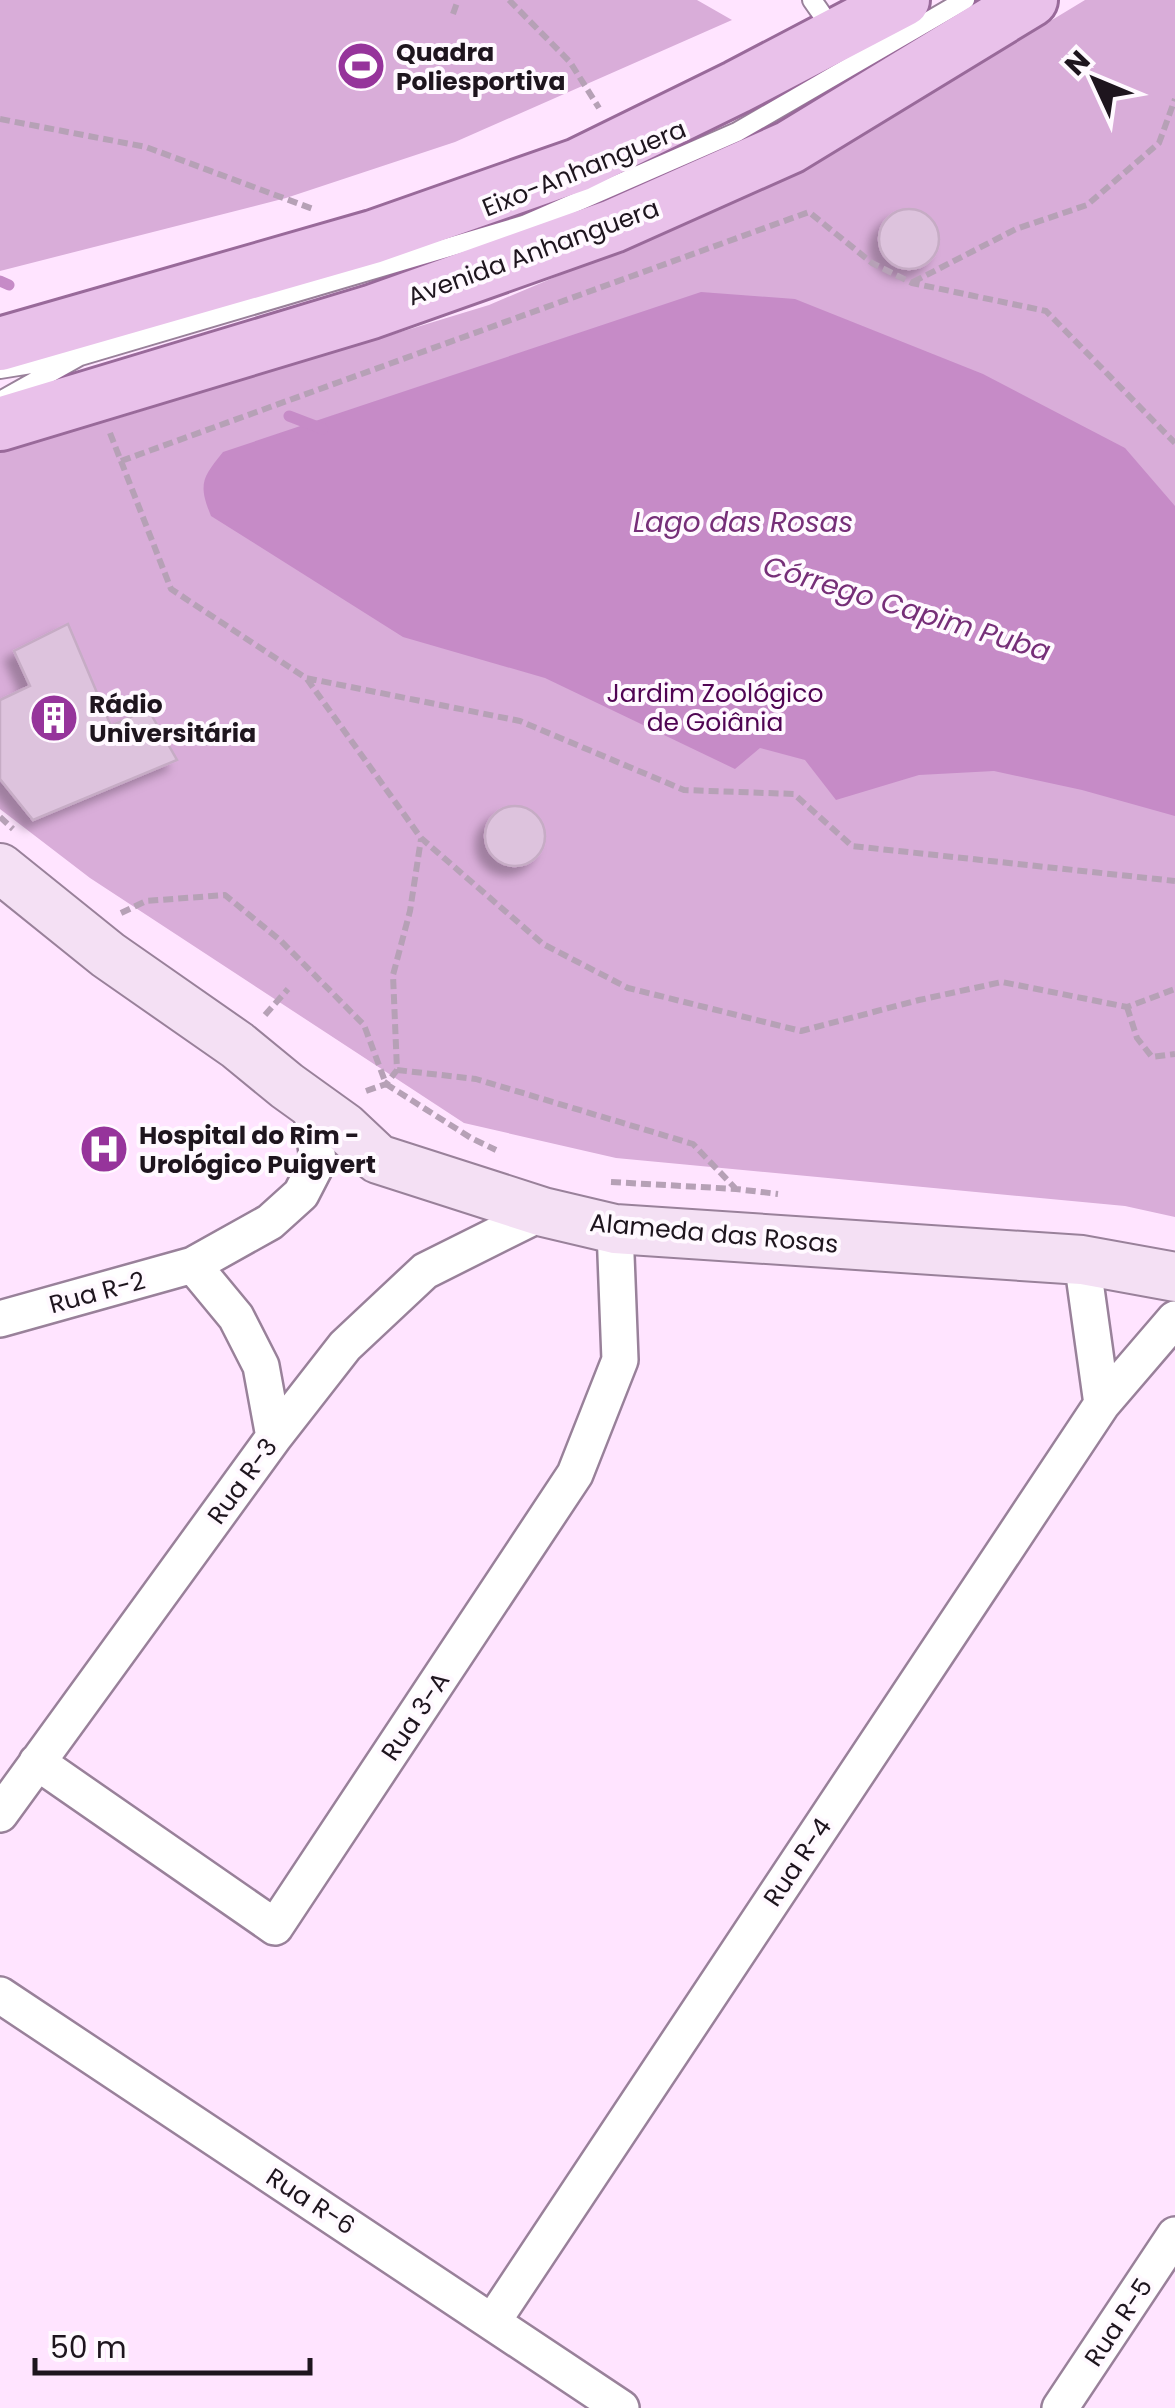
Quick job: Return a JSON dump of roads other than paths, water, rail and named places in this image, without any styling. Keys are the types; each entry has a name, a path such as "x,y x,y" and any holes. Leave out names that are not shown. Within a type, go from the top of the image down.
{"main road":[{"path":"0,344 373,237 578,165 737,87 824,17 903,0"},
{"name":"Avenida Anhanguera","path":"0,424 88,376 371,312 614,226 790,146 1031,0"},
{"name":"Alameda das Rosas","path":"8,865 108,954 237,1045 331,1100 344,1128 378,1159 543,1212 615,1229 1082,1260 1175,1277"}],"street":[{"name":"Rua R-2","path":"0,1319 194,1265 270,1222 301,1194 318,1161 331,1100"},
{"name":"Rua R-3","path":"0,1814 344,1346 425,1271 543,1212"},
{"name":"Rua 3-A","path":"37,1762 275,1927 575,1474 620,1360 615,1229"},
{"path":"1082,1260 1102,1404"},
{"path":"194,1265 236,1317 261,1366 274,1437"},
{"name":"Rua R-4","path":"493,2321 1102,1404 1175,1319"},
{"name":"Rua R-6","path":"0,1995 621,2408"},
{"name":"Rua R-5","path":"1060,2408 1175,2235"}],"lane":[{"name":"Eixo-Anhanguera","path":"0,402 88,376 524,224 737,132 965,0"},
{"name":"Eixo-Anhanguera","path":"0,369 88,376"}],"water":[{"name":"Lago das Rosas","path":"701,292 795,299 983,374 1125,448 1175,506 1175,816 994,771 919,775 836,800 805,760 760,748 735,769 545,678 403,637 211,516 204,482 223,452"}],"waterway":[{"name":"Córrego Capim Puba","path":"0,281 9,285"},
{"name":"Córrego Capim Puba","path":"289,416 323,429"}],"place":[{"name":"Quadra Poliesportiva","path":"361,66"},
{"name":"Rádio Universitária","path":"54,718"},
{"name":"Hospital do Rim - Urológico Puigvert","path":"104,1149"}],"park label":[{"name":"Jardim Zoológico de Goiânia","path":"715,708"}]}
